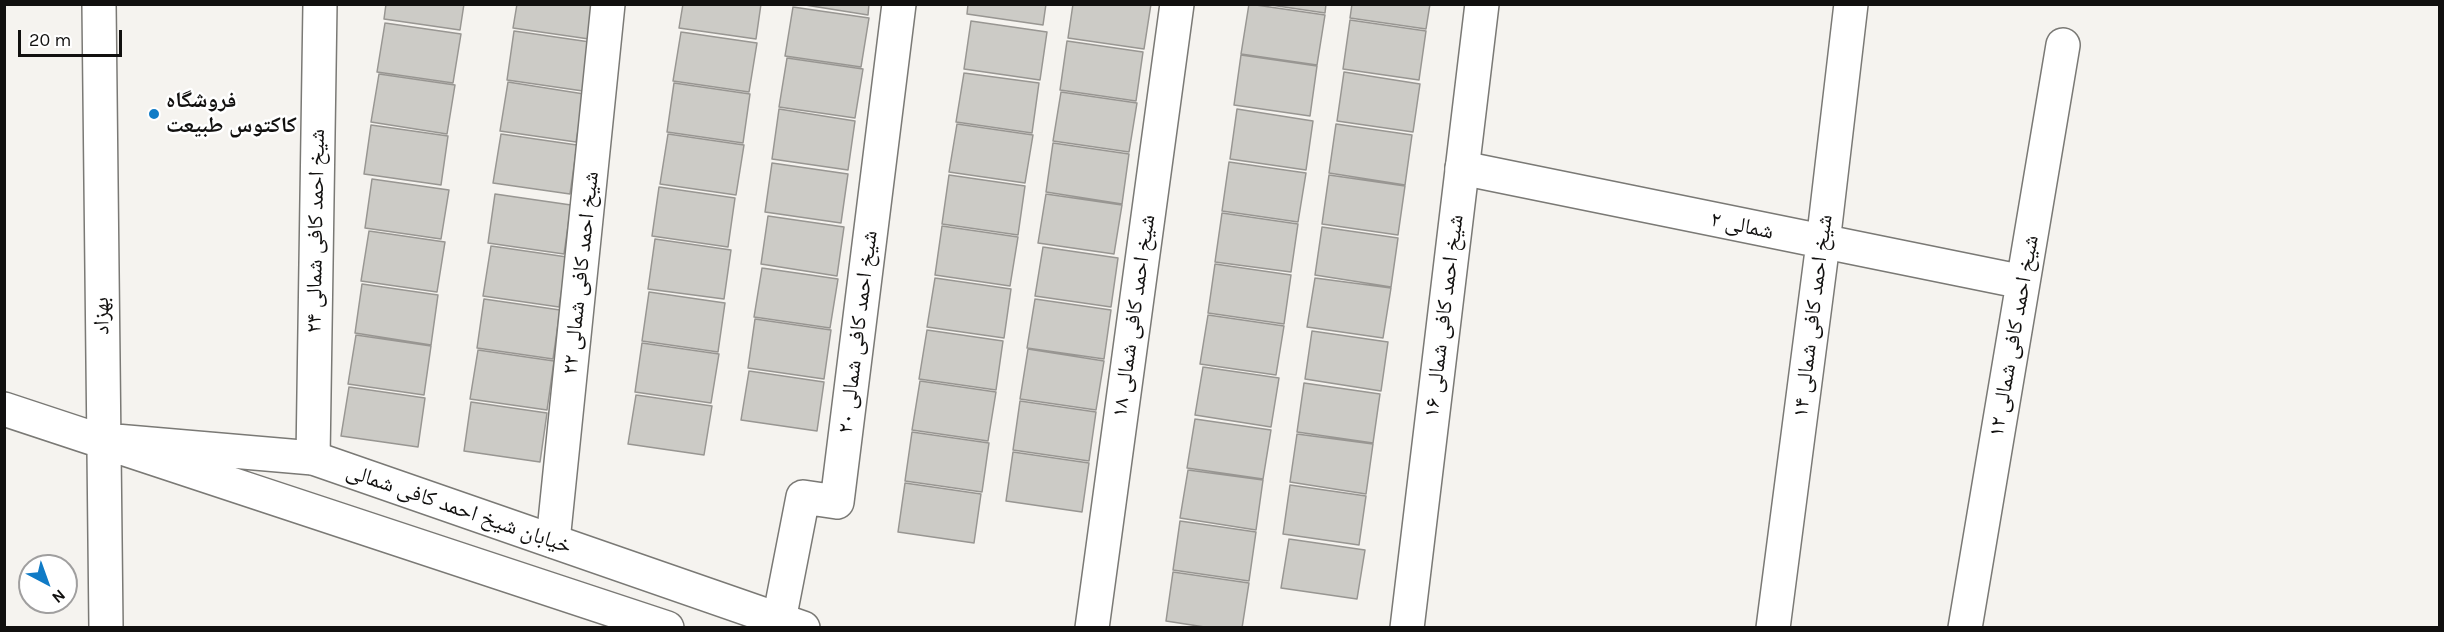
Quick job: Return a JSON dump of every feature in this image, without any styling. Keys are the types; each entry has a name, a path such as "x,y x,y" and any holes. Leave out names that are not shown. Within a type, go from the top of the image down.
{"street":[{"name":"بهزاد","path":"99,4 106,627"},
{"name":"شیخ احمد کافی شمالی ۲۴","path":"313,458 320,4"},
{"name":"شیخ احمد کافی شمالی ۲۲","path":"553,542 608,4"},
{"name":"شیخ احمد کافی شمالی ۲۰","path":"791,623 803,497 837,502 898,4"},
{"name":"شیخ احمد کافی شمالی ۱۸","path":"1092,627 1177,4"},
{"name":"شیخ احمد کافی شمالی ۱۶","path":"1407,627 1482,4"},
{"name":"شیخ احمد کافی شمالی ۱۴","path":"1773,627 1823,243 1851,4"},
{"name":"شیخ احمد کافی شمالی ۱۲","path":"1965,627 2063,45"},
{"name":"۲ شمالی","path":"1462,168 2023,282"},
{"name":"خیابان شیخ احمد کافی شمالی","path":"4,410 104,440 667,627"},
{"name":"خیابان شیخ احمد کافی شمالی","path":"104,440 313,458 791,623"}],"building":[{"path":"386,4 464,4 460,30 384,19"},
{"path":"517,4 594,4 589,39 513,28"},
{"path":"683,4 761,4 756,39 679,28"},
{"path":"799,4 869,4 868,15"},
{"path":"968,4 1046,4 1043,25 967,14"},
{"path":"1073,4 1151,4 1144,49 1068,38"},
{"path":"1249,4 1325,15 1317,65 1241,54"},
{"path":"1264,4 1326,4 1325,13"},
{"path":"1352,4 1430,4 1426,29 1350,18"},
{"path":"793,7 869,18 861,67 785,56"},
{"path":"1350,20 1426,31 1419,80 1343,69"},
{"path":"971,21 1047,32 1040,80 964,69"},
{"path":"385,23 461,34 453,83 377,72"},
{"path":"514,31 590,42 583,91 507,80"},
{"path":"681,32 757,43 749,92 673,81"},
{"path":"1067,41 1143,52 1136,101 1060,90"},
{"path":"1241,55 1317,66 1310,116 1234,105"},
{"path":"787,58 863,69 855,118 779,107"},
{"path":"1344,72 1420,84 1413,132 1337,121"},
{"path":"964,73 1039,83 1032,133 956,122"},
{"path":"379,74 455,85 447,134 371,122"},
{"path":"508,82 584,94 576,142 500,131"},
{"path":"674,83 750,94 743,143 667,132"},
{"path":"1061,92 1137,103 1129,152 1053,141"},
{"path":"779,109 855,121 848,170 772,159"},
{"path":"1237,109 1313,121 1306,170 1230,159"},
{"path":"957,124 1033,135 1025,183 949,172"},
{"path":"1336,124 1412,135 1405,185 1329,173"},
{"path":"371,125 448,136 441,185 364,174"},
{"path":"501,134 577,145 570,194 493,183"},
{"path":"668,134 744,145 736,195 660,184"},
{"path":"1053,143 1129,154 1122,204 1046,192"},
{"path":"1229,162 1306,173 1298,222 1222,211"},
{"path":"772,163 848,174 841,223 765,212"},
{"path":"949,175 1025,186 1018,235 942,224"},
{"path":"1329,175 1405,186 1398,235 1322,224"},
{"path":"372,179 449,190 441,239 365,228"},
{"path":"659,187 735,198 728,247 652,236"},
{"path":"495,194 571,205 564,254 488,243"},
{"path":"1046,194 1122,205 1114,254 1038,243"},
{"path":"1222,213 1298,224 1291,272 1215,262"},
{"path":"768,216 844,227 837,276 761,264"},
{"path":"942,226 1018,237 1010,286 935,275"},
{"path":"1322,227 1398,238 1391,287 1315,275"},
{"path":"369,231 445,242 437,292 361,281"},
{"path":"655,239 731,250 724,299 648,289"},
{"path":"491,246 567,257 559,307 483,296"},
{"path":"1043,247 1118,258 1111,307 1035,296"},
{"path":"1215,264 1291,275 1284,324 1208,313"},
{"path":"762,268 838,279 830,328 754,317"},
{"path":"935,278 1011,289 1004,338 927,327"},
{"path":"1315,278 1391,288 1383,338 1307,327"},
{"path":"362,284 438,295 431,345 355,333"},
{"path":"649,292 725,303 718,352 642,341"},
{"path":"484,299 560,310 553,359 477,348"},
{"path":"1035,299 1111,310 1104,359 1027,348"},
{"path":"1208,315 1284,326 1276,375 1200,364"},
{"path":"755,319 831,330 824,379 748,368"},
{"path":"927,330 1003,341 996,390 919,379"},
{"path":"1312,331 1388,342 1381,391 1305,379"},
{"path":"356,335 431,346 424,395 348,384"},
{"path":"642,343 719,354 711,403 635,392"},
{"path":"1028,349 1104,361 1096,410 1020,399"},
{"path":"478,350 554,361 547,410 470,399"},
{"path":"1203,367 1279,378 1271,427 1195,415"},
{"path":"749,371 824,382 817,431 741,420"},
{"path":"920,381 996,392 988,441 912,430"},
{"path":"1304,383 1380,394 1373,443 1297,432"},
{"path":"349,387 425,398 418,447 341,436"},
{"path":"636,395 712,406 704,455 628,444"},
{"path":"1020,401 1096,412 1089,461 1013,450"},
{"path":"471,402 547,413 540,462 464,451"},
{"path":"1195,419 1271,430 1263,479 1187,468"},
{"path":"912,432 989,443 982,492 905,481"},
{"path":"1297,434 1373,444 1366,494 1290,482"},
{"path":"1013,452 1089,463 1082,512 1006,501"},
{"path":"1188,470 1263,480 1256,530 1180,518"},
{"path":"905,483 981,494 974,543 898,532"},
{"path":"1290,485 1366,496 1359,545 1283,534"},
{"path":"1180,521 1256,532 1249,581 1173,570"},
{"path":"1289,539 1365,550 1357,599 1281,588"},
{"path":"1173,572 1249,583 1242,628 1211,628 1166,621"}],"place":[{"name":"فروشگاه کاکتوس طبیعت","path":"154,114"}]}
